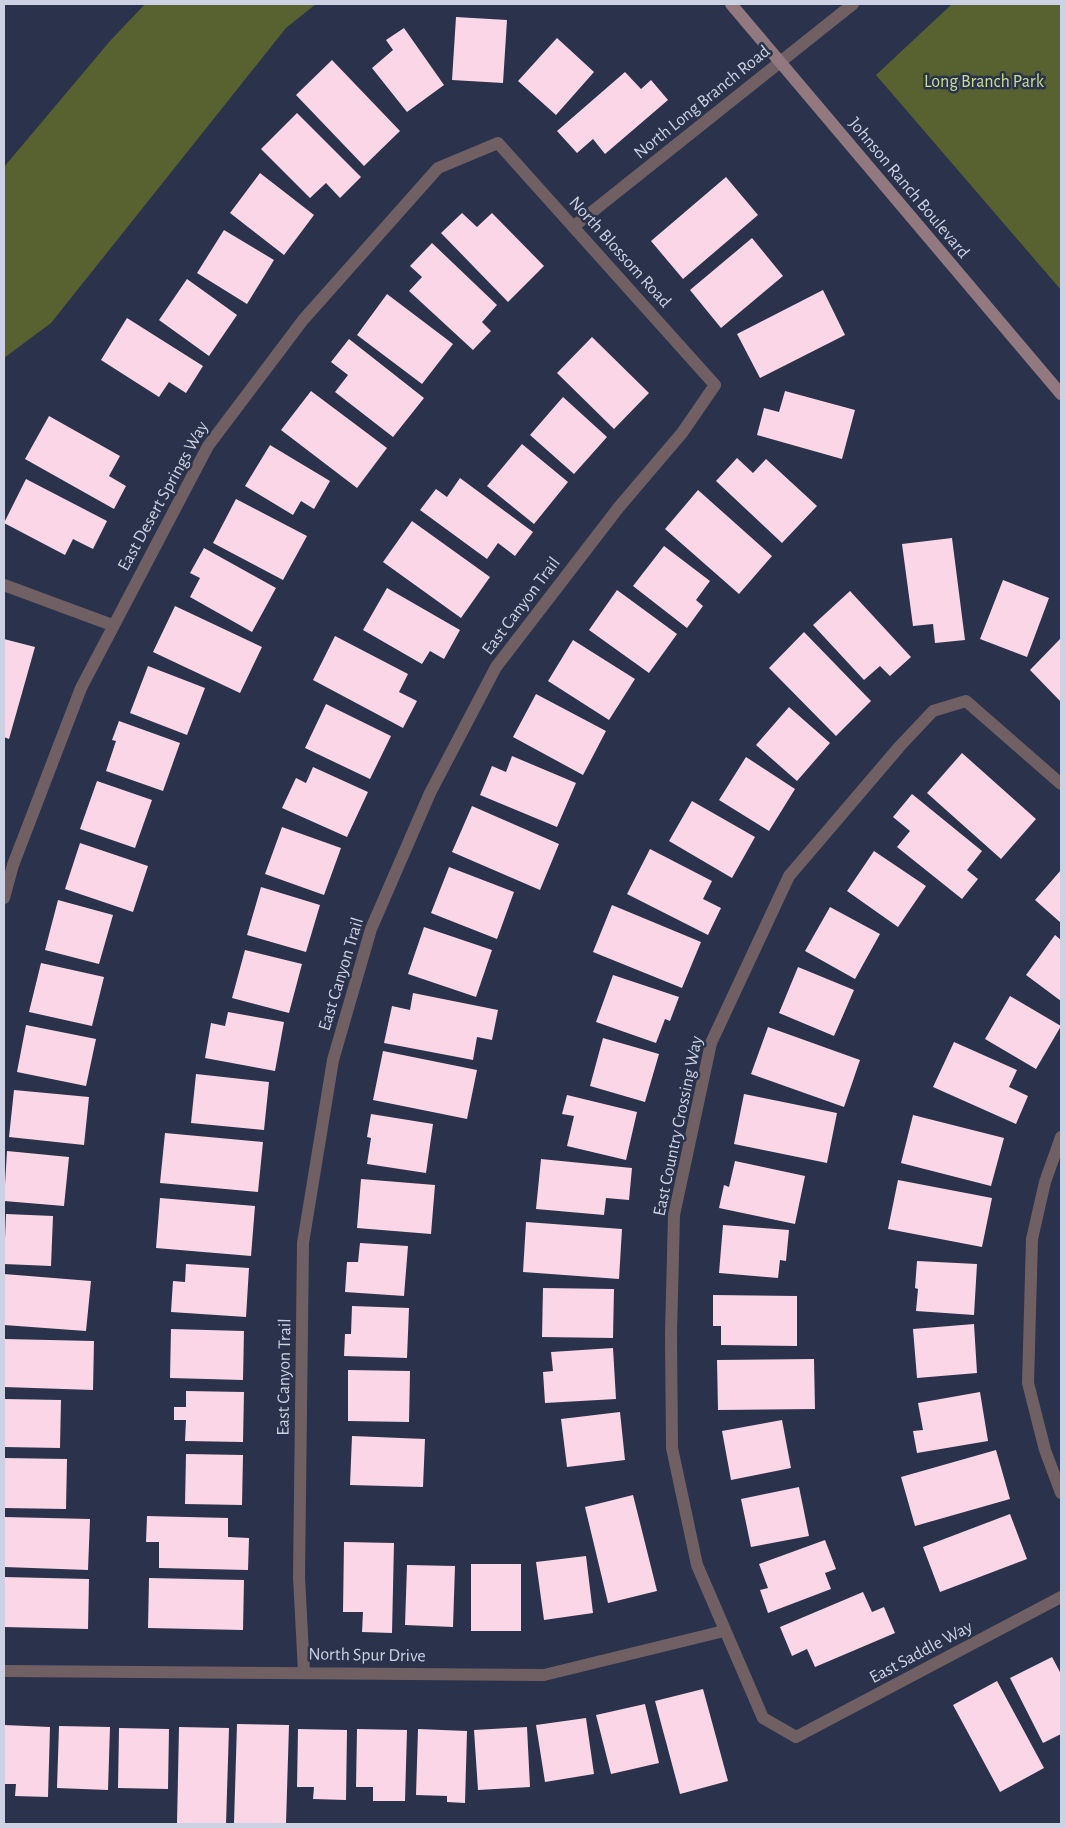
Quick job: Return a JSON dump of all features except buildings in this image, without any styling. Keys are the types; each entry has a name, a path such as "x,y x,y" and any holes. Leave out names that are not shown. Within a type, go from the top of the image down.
{"street":[{"name":"Johnson Ranch Boulevard","path":"731,4 1061,394"},
{"name":"North Long Branch Road","path":"574,227 853,4"},
{"name":"North Blossom Road","path":"498,143 715,385"},
{"name":"East Desert Springs Way","path":"4,898 13,865 81,688 112,625 208,446 303,320 438,168 498,143"},
{"name":"East Canyon Trail","path":"304,1672 299,1577 303,1243 333,1060 371,929 430,793 496,668 619,507 682,433 715,385"},
{"path":"4,585 112,625"},
{"name":"East Country Crossing Way","path":"796,1738 763,1718 724,1631 697,1565 672,1448 671,1334 674,1215 711,1043 788,876 900,746 933,711 966,701 1061,784"},
{"path":"1061,1137 1045,1182 1032,1239 1028,1382 1045,1450 1061,1493"},
{"name":"East Saddle Way","path":"796,1738 1061,1597"},
{"name":"North Spur Drive","path":"4,1671 304,1672 544,1676 724,1631"}],"green space":[{"path":"145,4 316,4 286,28 51,323 4,358 4,167 110,41"},
{"name":"Long Branch Park","path":"952,4 1061,4 1061,290 876,75"}]}
